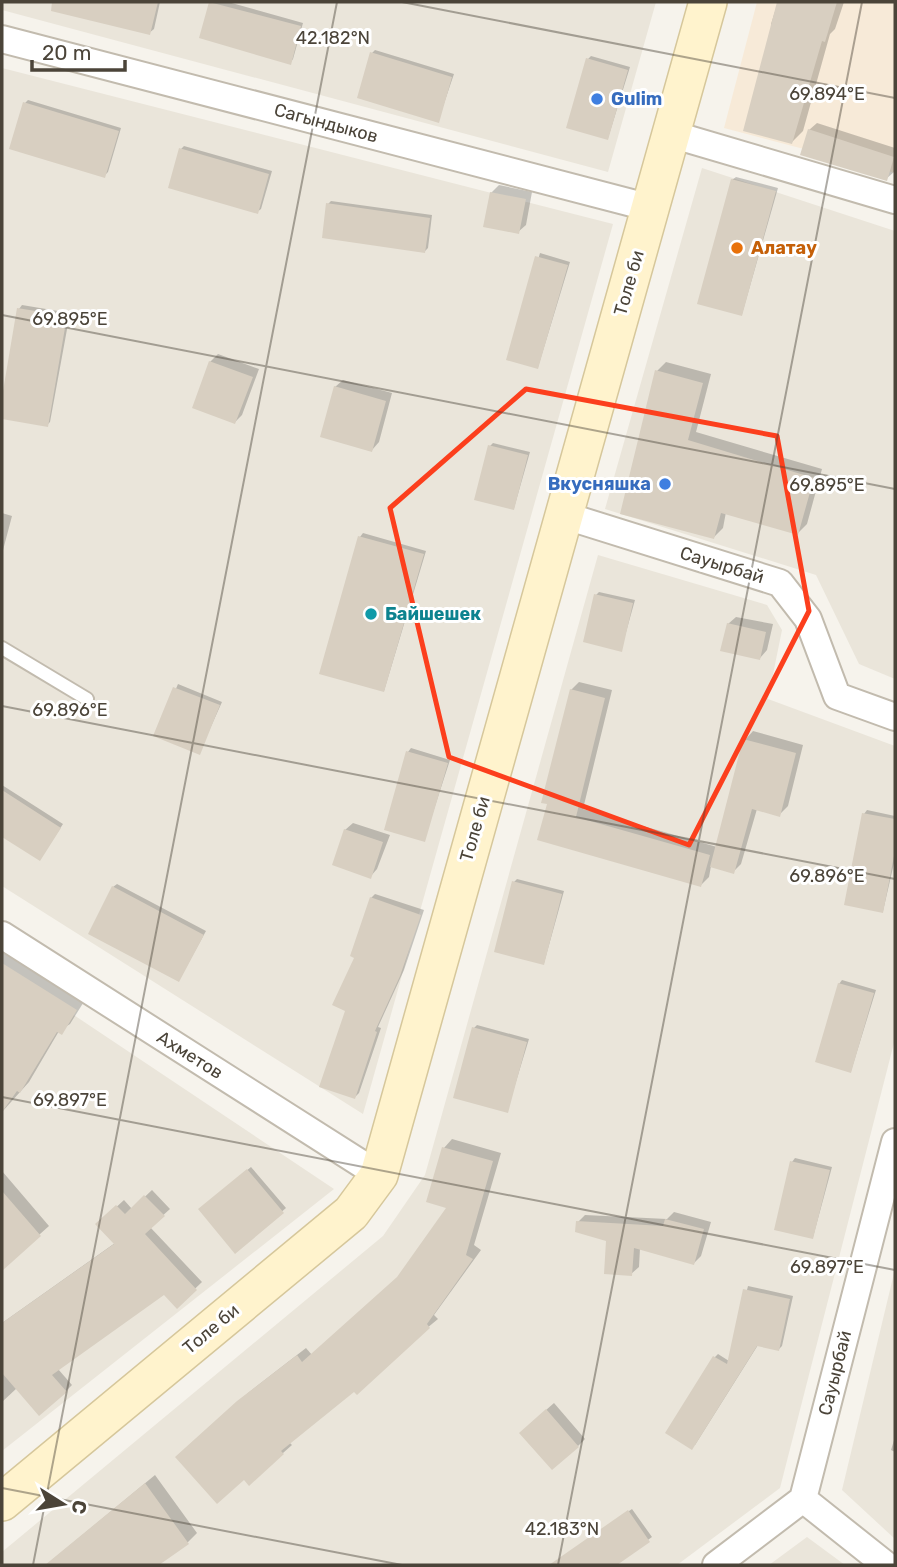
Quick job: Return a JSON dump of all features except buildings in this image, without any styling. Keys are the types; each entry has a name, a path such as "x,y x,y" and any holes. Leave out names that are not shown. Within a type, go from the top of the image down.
{"main road":[{"name":"Толе би","path":"2,1502 351,1213 379,1175 708,2"}],"street":[{"name":"Сагындыков","path":"2,39 651,208"},
{"path":"671,135 895,200"},
{"name":"Сауырбай","path":"563,515 780,583 808,619 838,696 895,717"},
{"name":"Ахметов","path":"2,935 379,1175"},
{"name":"Сауырбай","path":"803,1499 895,1142"},
{"path":"716,1565 803,1499 886,1565"}],"lane":[{"path":"2,648 88,699"}],"highlighted area":[{"path":"526,389 777,436 809,611 689,845 449,757 390,508"}],"shaded area":[{"path":"2,2 656,2 608,172 2,10"},
{"path":"757,2 895,2 895,173 724,128"},
{"path":"2,68 613,224 363,1114 2,886"},
{"path":"702,168 895,231 895,679 859,664 816,575 605,509"},
{"path":"598,555 767,605 782,630 768,699 895,746 895,1039 780,1488 677,1565 2,1565 2,1552 383,1236 425,1175"},
{"path":"2,967 334,1189 2,1451"},
{"path":"895,1269 895,1539 842,1490"},
{"path":"807,1537 845,1565 769,1565"}],"place":[{"name":"Gulim","path":"597,99"},
{"name":"Алатау","path":"737,248"},
{"name":"Вкусняшка","path":"665,484"},
{"name":"Байшешек","path":"371,614"}]}
